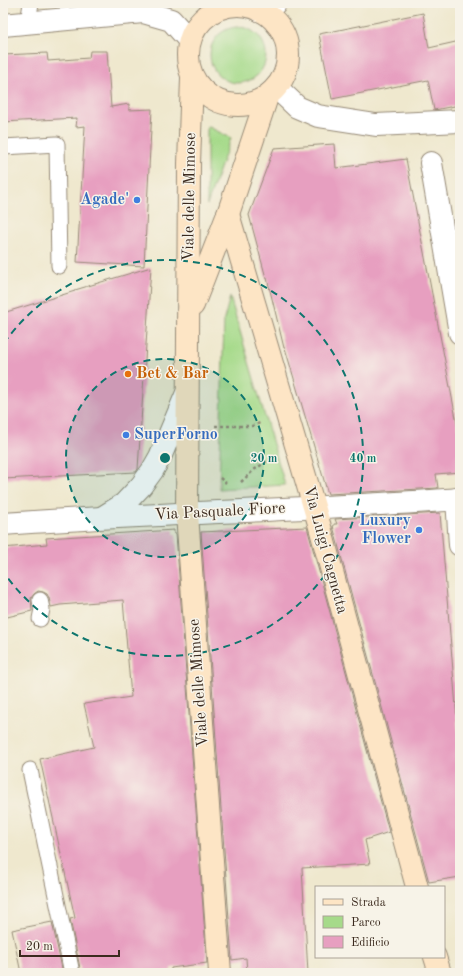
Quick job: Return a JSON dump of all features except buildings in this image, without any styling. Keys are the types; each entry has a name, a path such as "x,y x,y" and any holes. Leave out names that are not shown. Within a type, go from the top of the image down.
{"main road":[{"path":"232,5 259,6 282,30 287,44 288,60 285,74 272,92 256,102 242,106 227,105 212,100 201,90 192,78 188,66 187,53 189,40 201,12 232,5"},
{"name":"Viale delle Mimose","path":"192,78 189,164 187,514 220,973"},
{"name":"Viale delle Mimose","path":"189,316 272,92"},
{"name":"Via Luigi Cagnetta","path":"228,214 314,508 416,886"},
{"path":"435,958 440,973"}],"street":[{"path":"3,25 30,13 143,12 171,20 189,40"},
{"path":"272,92 297,107 318,116 376,125 460,121"},
{"path":"431,163 460,333"},
{"name":"Viale delle Mimose","path":"102,518 124,504 141,486 152,471 188,393"},
{"path":"458,499 460,545"},
{"name":"Via Pasquale Fiore","path":"3,524 458,499"}],"lane":[{"path":"3,146 57,144 59,266"},
{"path":"40,600 42,609 40,619"},
{"path":"30,770 72,973"}],"path":[{"path":"214,426 252,426 261,423"},
{"path":"240,482 271,458"},
{"path":"220,478 225,483 233,482"}],"green space":[{"path":"232,27 244,27 254,31 262,39 266,49 266,61 262,71 254,79 244,83 232,83 222,79 214,71 210,61 210,49 214,39 222,31"},
{"path":"207,126 231,138 207,205"},
{"path":"230,297 285,485 219,489 224,319"}],"place":[{"name":"Agade'","path":"137,200"},
{"name":"Bet & Bar","path":"128,374"},
{"name":"SuperForno","path":"126,435"},
{"name":"Luxury Flower","path":"419,530"}]}
